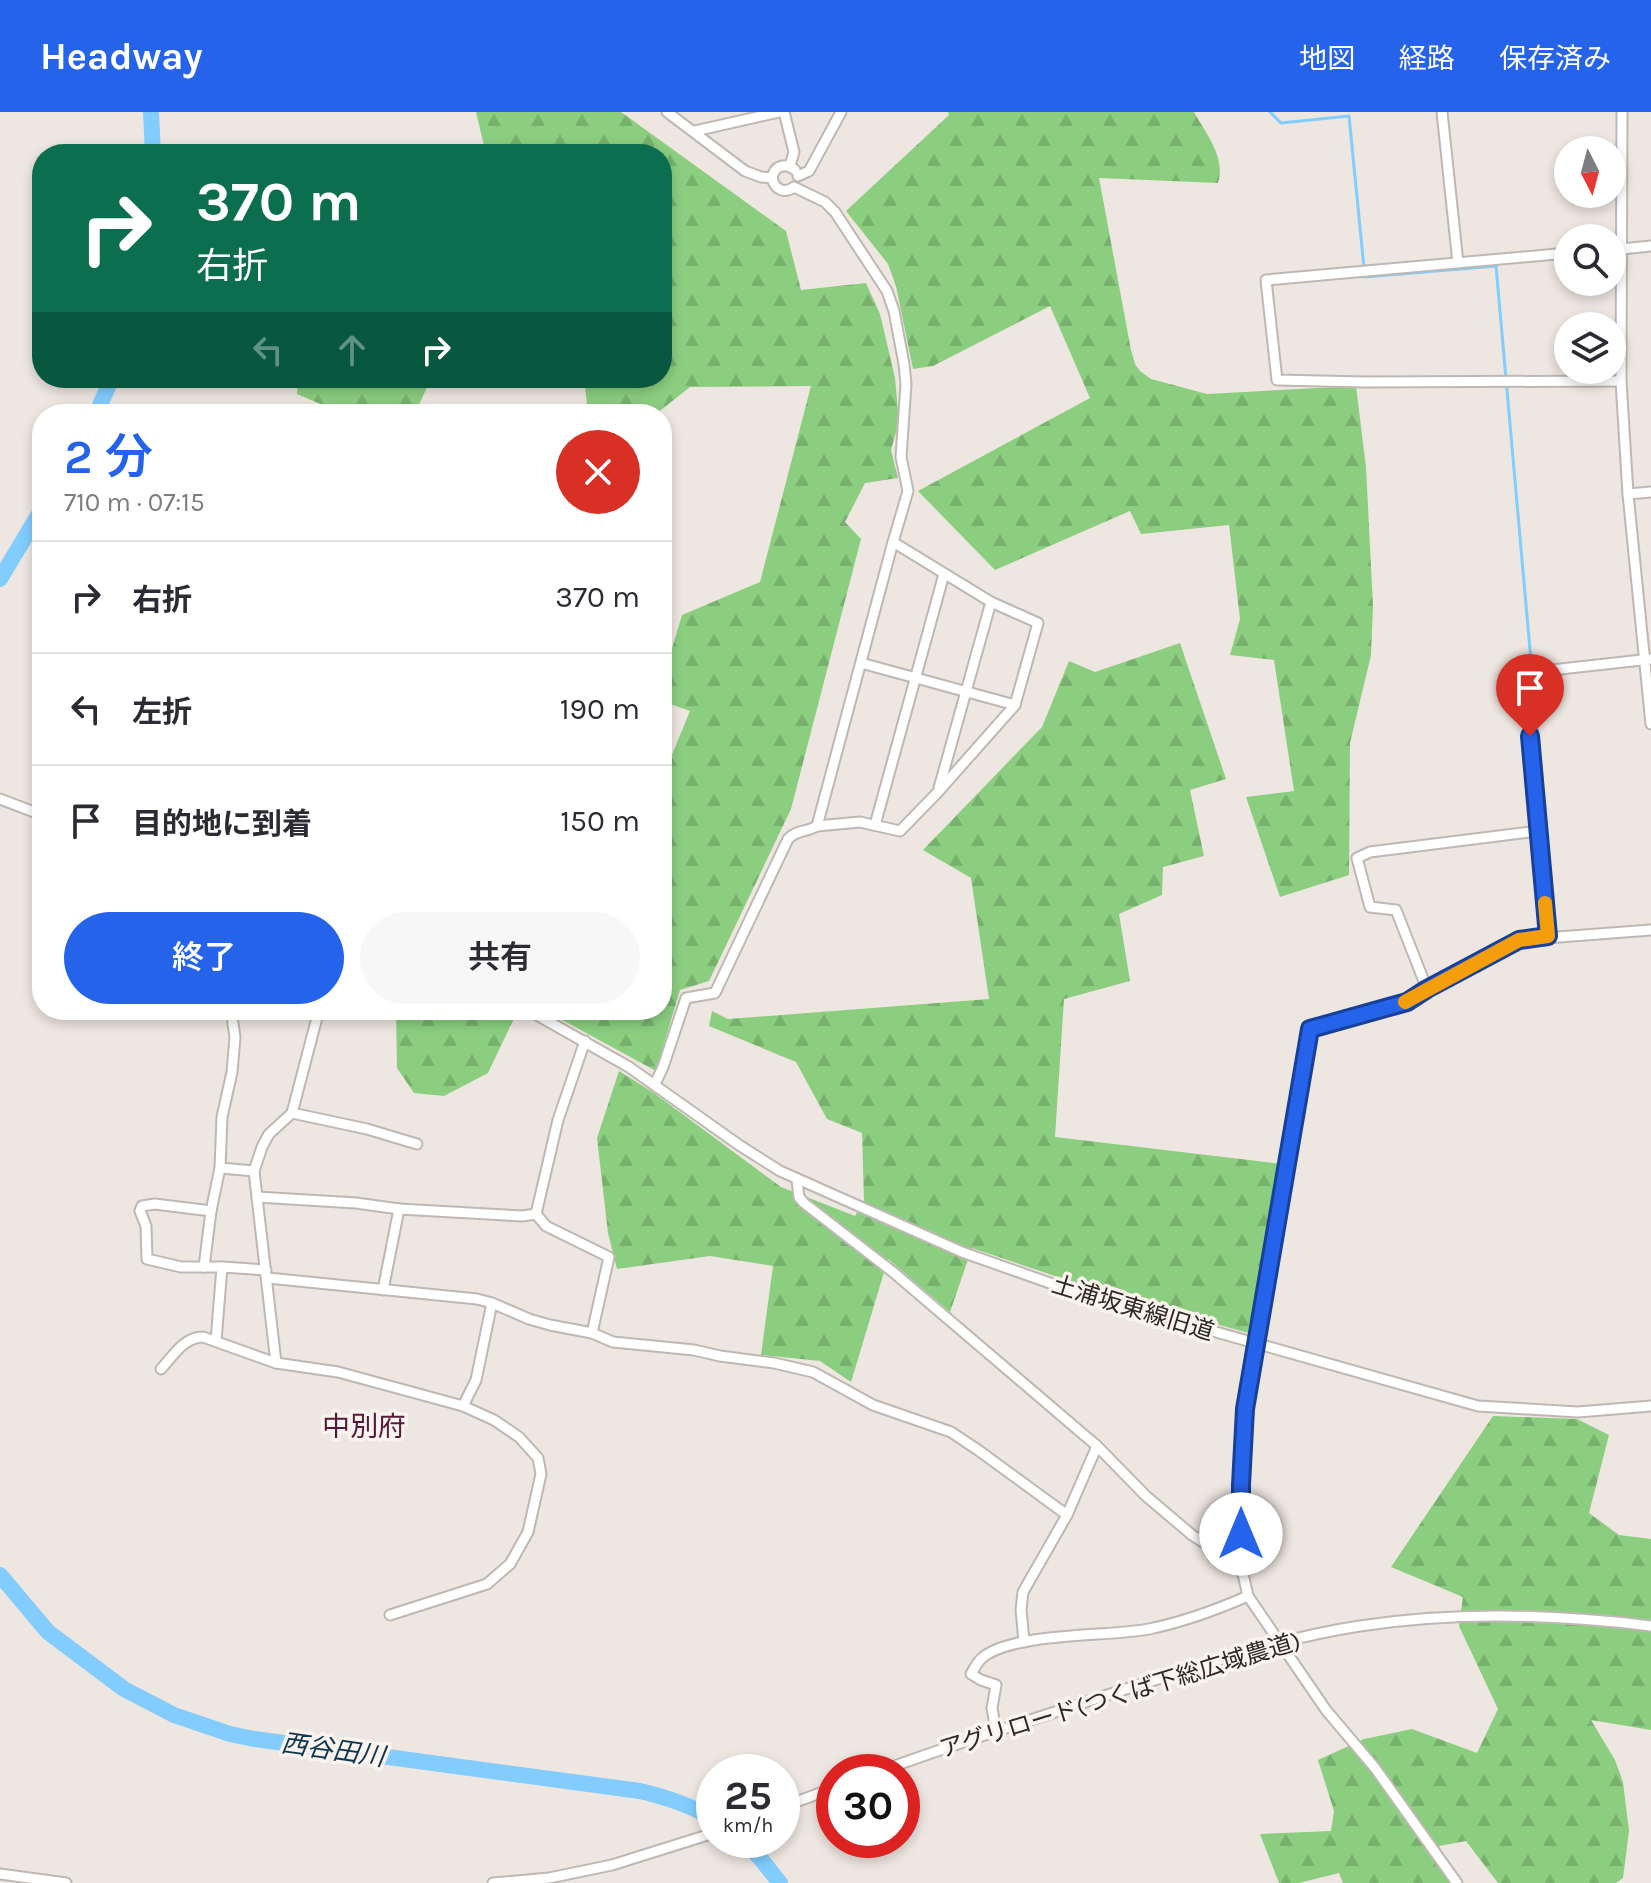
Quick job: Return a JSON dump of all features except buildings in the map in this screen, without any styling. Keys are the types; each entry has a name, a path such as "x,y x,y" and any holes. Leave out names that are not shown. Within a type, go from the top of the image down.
{"street":[{"path":"667,112 745,171 772,178"},
{"path":"695,131 782,112 794,152 790,166"},
{"path":"798,176 809,171 841,112"},
{"path":"1442,112 1458,263"},
{"path":"1618,224 1622,112"},
{"path":"790,166 798,180 787,191 778,189 773,174 778,167 790,166"},
{"path":"794,187 825,202 835,212 887,291 894,311 906,384 901,457 907,500 817,826"},
{"path":"1626,248 1651,246"},
{"path":"1554,254 1266,280 1277,380 1554,381"},
{"path":"1621,384 1628,494 1648,659 1651,724"},
{"path":"1628,494 1651,492"},
{"path":"655,1084 686,998 715,993 792,834 817,826 860,822 900,831 1015,705 1038,623 991,602 893,542"},
{"path":"875,825 944,574"},
{"path":"938,792 991,602"},
{"path":"1548,936 1524,673 1648,659"},
{"path":"861,663 1015,705"},
{"path":"0,799 32,811"},
{"path":"1427,989 1396,910 1370,907 1357,858 1370,852 1538,831"},
{"path":"1238,1568 1242,1558 1241,1485 1245,1409 1310,1029 1407,1002 1519,940 1651,930"},
{"path":"204,1267 220,1168 222,1117 232,1072 235,1037 232,1020"},
{"path":"276,1363 254,1171 269,1134 292,1113 316,1020"},
{"name":"土浦坂東線旧道","path":"546,1020 655,1084 739,1145 797,1180 962,1252 1078,1293 1478,1406 1578,1412 1651,1406"},
{"path":"536,1214 558,1120 585,1041"},
{"path":"292,1113 367,1129 417,1144"},
{"path":"220,1168 254,1171"},
{"path":"797,1180 799,1197 804,1203 893,1272 1097,1446 1146,1496 1238,1568 1243,1574 1248,1596 1326,1710 1375,1768 1457,1883"},
{"path":"257,1197 399,1209 522,1216 536,1214"},
{"path":"211,1211 155,1204 142,1206 140,1211 146,1226 147,1259 181,1267 222,1267 383,1290 462,1297 492,1303 529,1319 592,1333 613,1342 694,1350 813,1372 873,1405 951,1432 1067,1515"},
{"path":"383,1290 399,1209"},
{"path":"536,1214 546,1226 609,1257 592,1333"},
{"path":"216,1341 222,1267"},
{"path":"463,1406 476,1380 492,1303"},
{"path":"161,1369 185,1343 198,1337 276,1363 338,1372 463,1406 494,1420 519,1437 538,1458 541,1474 528,1532 510,1564 487,1584 390,1615"},
{"path":"1024,1641 1023,1592 1067,1515 1097,1446"},
{"path":"996,1731 992,1708 996,1685 971,1674 980,1660 994,1650 1024,1641 1148,1629 1214,1610 1248,1596"},
{"name":"アグリロード(つくば下総広域農道)","path":"920,1757 1215,1661 1361,1625 1451,1617 1533,1615 1651,1626"},
{"path":"493,1883 549,1878 598,1869 696,1839"},
{"path":"0,1874 66,1883"}],"green space":[{"path":"476,112 621,112 665,144 484,144"},
{"path":"948,112 1194,112 1217,155 1218,183 1099,178 1135,364 1151,379 1207,394 1356,386 1366,467 1373,606 1371,655 1350,743 1349,875 1280,897 1246,797 1294,791 1274,660 1230,655 1240,619 1229,525 1141,534 1130,511 995,570 918,491 1090,398 1050,306 933,366 913,369 896,286 888,264 846,211 949,115"},
{"path":"672,149 786,231 801,290 866,283 880,314 895,378 899,422 891,450 898,478 865,483 845,522 861,539 791,809 709,981 680,990 672,1017 672,755 690,711 672,705 672,648 682,615 760,582 811,386 690,387 669,404 587,404 585,388 672,388"},
{"path":"297,388 427,388 419,404 320,404 297,394"},
{"path":"1180,643 1226,779 1190,790 1204,856 1163,867 1162,895 1119,914 1130,981 1064,999 1055,1137 1282,1164 1252,1334 1108,1294 972,1248 950,1312 888,1259 851,1382 820,1361 761,1355 773,1266 710,1256 617,1269 608,1233 597,1138 619,1071 654,1093 781,1187 855,1216 864,1201 862,1133 827,1119 796,1062 709,1026 712,1011 728,1019 989,999 971,878 923,850 1042,727 1069,661 1095,672"},
{"path":"396,1020 513,1020 488,1073 444,1096 414,1093 397,1068"},
{"path":"562,1020 671,1020 656,1071"},
{"path":"1493,1416 1577,1419 1609,1435 1589,1513 1619,1535 1651,1539 1651,1730 1591,1720 1615,1760 1623,1782 1629,1831 1623,1878 1616,1883 1498,1883 1466,1841 1439,1846 1453,1883 1343,1883 1339,1873 1299,1883 1279,1883 1260,1834 1331,1831 1334,1811 1318,1760 1364,1739 1412,1729 1477,1753 1498,1709 1459,1626 1463,1597 1391,1567"}],"waterway":[{"name":"西谷田川","path":"151,112 153,144"},
{"path":"1270,112 1281,123 1349,116 1364,268"},
{"path":"1364,275 1496,266 1555,932"},
{"name":"西谷田川","path":"100,404 108,388"},
{"name":"西谷田川","path":"0,579 32,526"},
{"name":"西谷田川","path":"0,1575 48,1632 124,1689 174,1715 230,1734 640,1791 696,1810"},
{"name":"西谷田川","path":"760,1858 780,1883"}],"slow traffic":[{"path":"1405,1002 1519,940 1548,936 1545,903"}],"district":[{"name":"中別府","path":"364,1426"}],"route":[{"path":"1241,1534 1245,1409 1310,1029 1407,1002 1519,940 1548,936 1530,736"}]}
